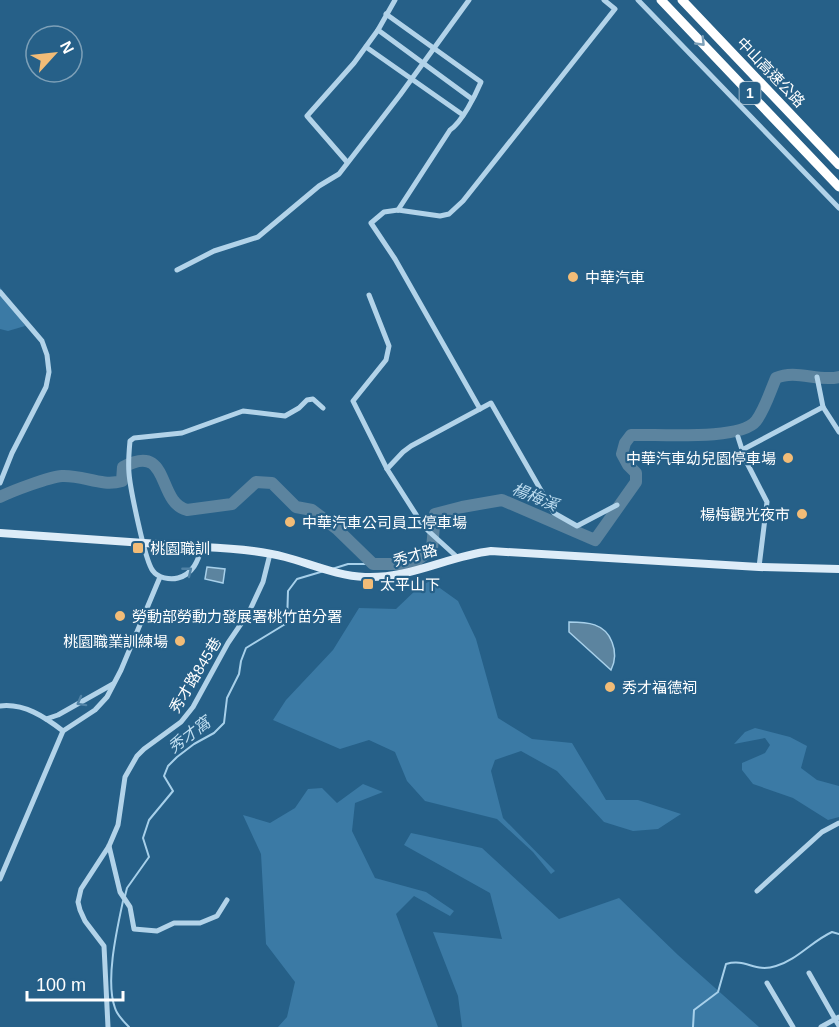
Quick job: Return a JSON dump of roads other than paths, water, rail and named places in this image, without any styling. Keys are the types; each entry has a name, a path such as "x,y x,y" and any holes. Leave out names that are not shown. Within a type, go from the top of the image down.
{"highway":[{"name":"中山高速公路","path":"661,0 839,187"},
{"name":"中山高速公路","path":"682,0 839,165"}],"main road":[{"name":"秀才路","path":"0,532 230,548 270,554 346,575 366,578 415,572 457,557 481,552 839,569"}],"street":[{"path":"346,162 307,116 366,47 394,0"},
{"path":"177,270 214,251 258,237 319,186 339,174 469,0"},
{"path":"480,409 395,259 371,223 384,212 398,210 440,216 449,214 456,208 615,9 604,0"},
{"path":"638,0 839,208"},
{"path":"386,14 481,82 463,115 455,127 450,130 398,210"},
{"path":"378,30 472,99"},
{"path":"366,47 463,115"},
{"path":"0,292 42,341 49,372 46,387 12,453 0,483"},
{"path":"369,295 389,346 386,360 352,401 387,468 423,527 457,557"},
{"path":"817,377 823,407 839,432"},
{"path":"202,547 192,570 175,579 160,577 148,565 129,476 130,441 134,438 182,433 243,411 281,416 299,408 307,400 313,399 323,408"},
{"path":"387,468 402,452 491,403 554,513 577,526 617,505"},
{"path":"742,450 823,407"},
{"path":"738,437 767,502 759,567"},
{"name":"秀才路845巷","path":"108,1027 104,946 85,921 78,902 81,889 109,846 118,825 125,777 137,756 182,722 193,708 228,643 249,612 263,582 270,554"},
{"path":"0,879 63,731 96,710 107,697 160,577"},
{"path":"46,719 114,683"},
{"path":"0,706 19,706 46,719 63,731"},
{"path":"758,891 822,832 839,823"},
{"path":"109,846 120,892 130,907 134,929 157,931 174,923 200,924 217,916 227,900"},
{"path":"808,973 837,1018 839,1026"},
{"path":"767,984 793,1027"},
{"path":"821,1027 837,1018"}],"waterway":[{"name":"楊梅溪","path":"0,497 62,476 107,483 122,481 123,467 138,461 149,462 156,467 177,505 187,510 232,504 256,482 272,483 296,507 312,510 337,529 373,564 412,564 432,549 435,514 502,500 595,540 636,482 636,473 622,454 625,443 631,435 698,435 734,431 756,421 765,406 776,378 791,375 839,377"},
{"name":"秀才窩","path":"332,569 348,564 373,564"},
{"name":"秀才窩","path":"125,896 127,888 149,857 143,838 149,820 173,791 164,776 168,766 194,744 214,733 224,723 227,698 239,674 246,648 287,623 288,591 297,579 324,571"},
{"name":"秀才窩","path":"123,901 113,955 111,984 116,1011 129,1027"},
{"path":"693,1027 694,1010 718,992 726,964 740,963 762,968 776,966 791,959 832,932 839,934"}],"place":[{"name":"中華汽車","path":"573,277"},
{"name":"中華汽車幼兒園停車場","path":"788,458"},
{"name":"楊梅觀光夜市","path":"802,514"},
{"name":"中華汽車公司員工停車場","path":"290,522"},
{"name":"桃園職訓","path":"138,548"},
{"name":"太平山下","path":"368,584"},
{"name":"勞動部勞動力發展署桃竹苗分署","path":"120,616"},
{"name":"桃園職業訓練場","path":"180,641"},
{"name":"秀才福德祠","path":"610,687"}]}
